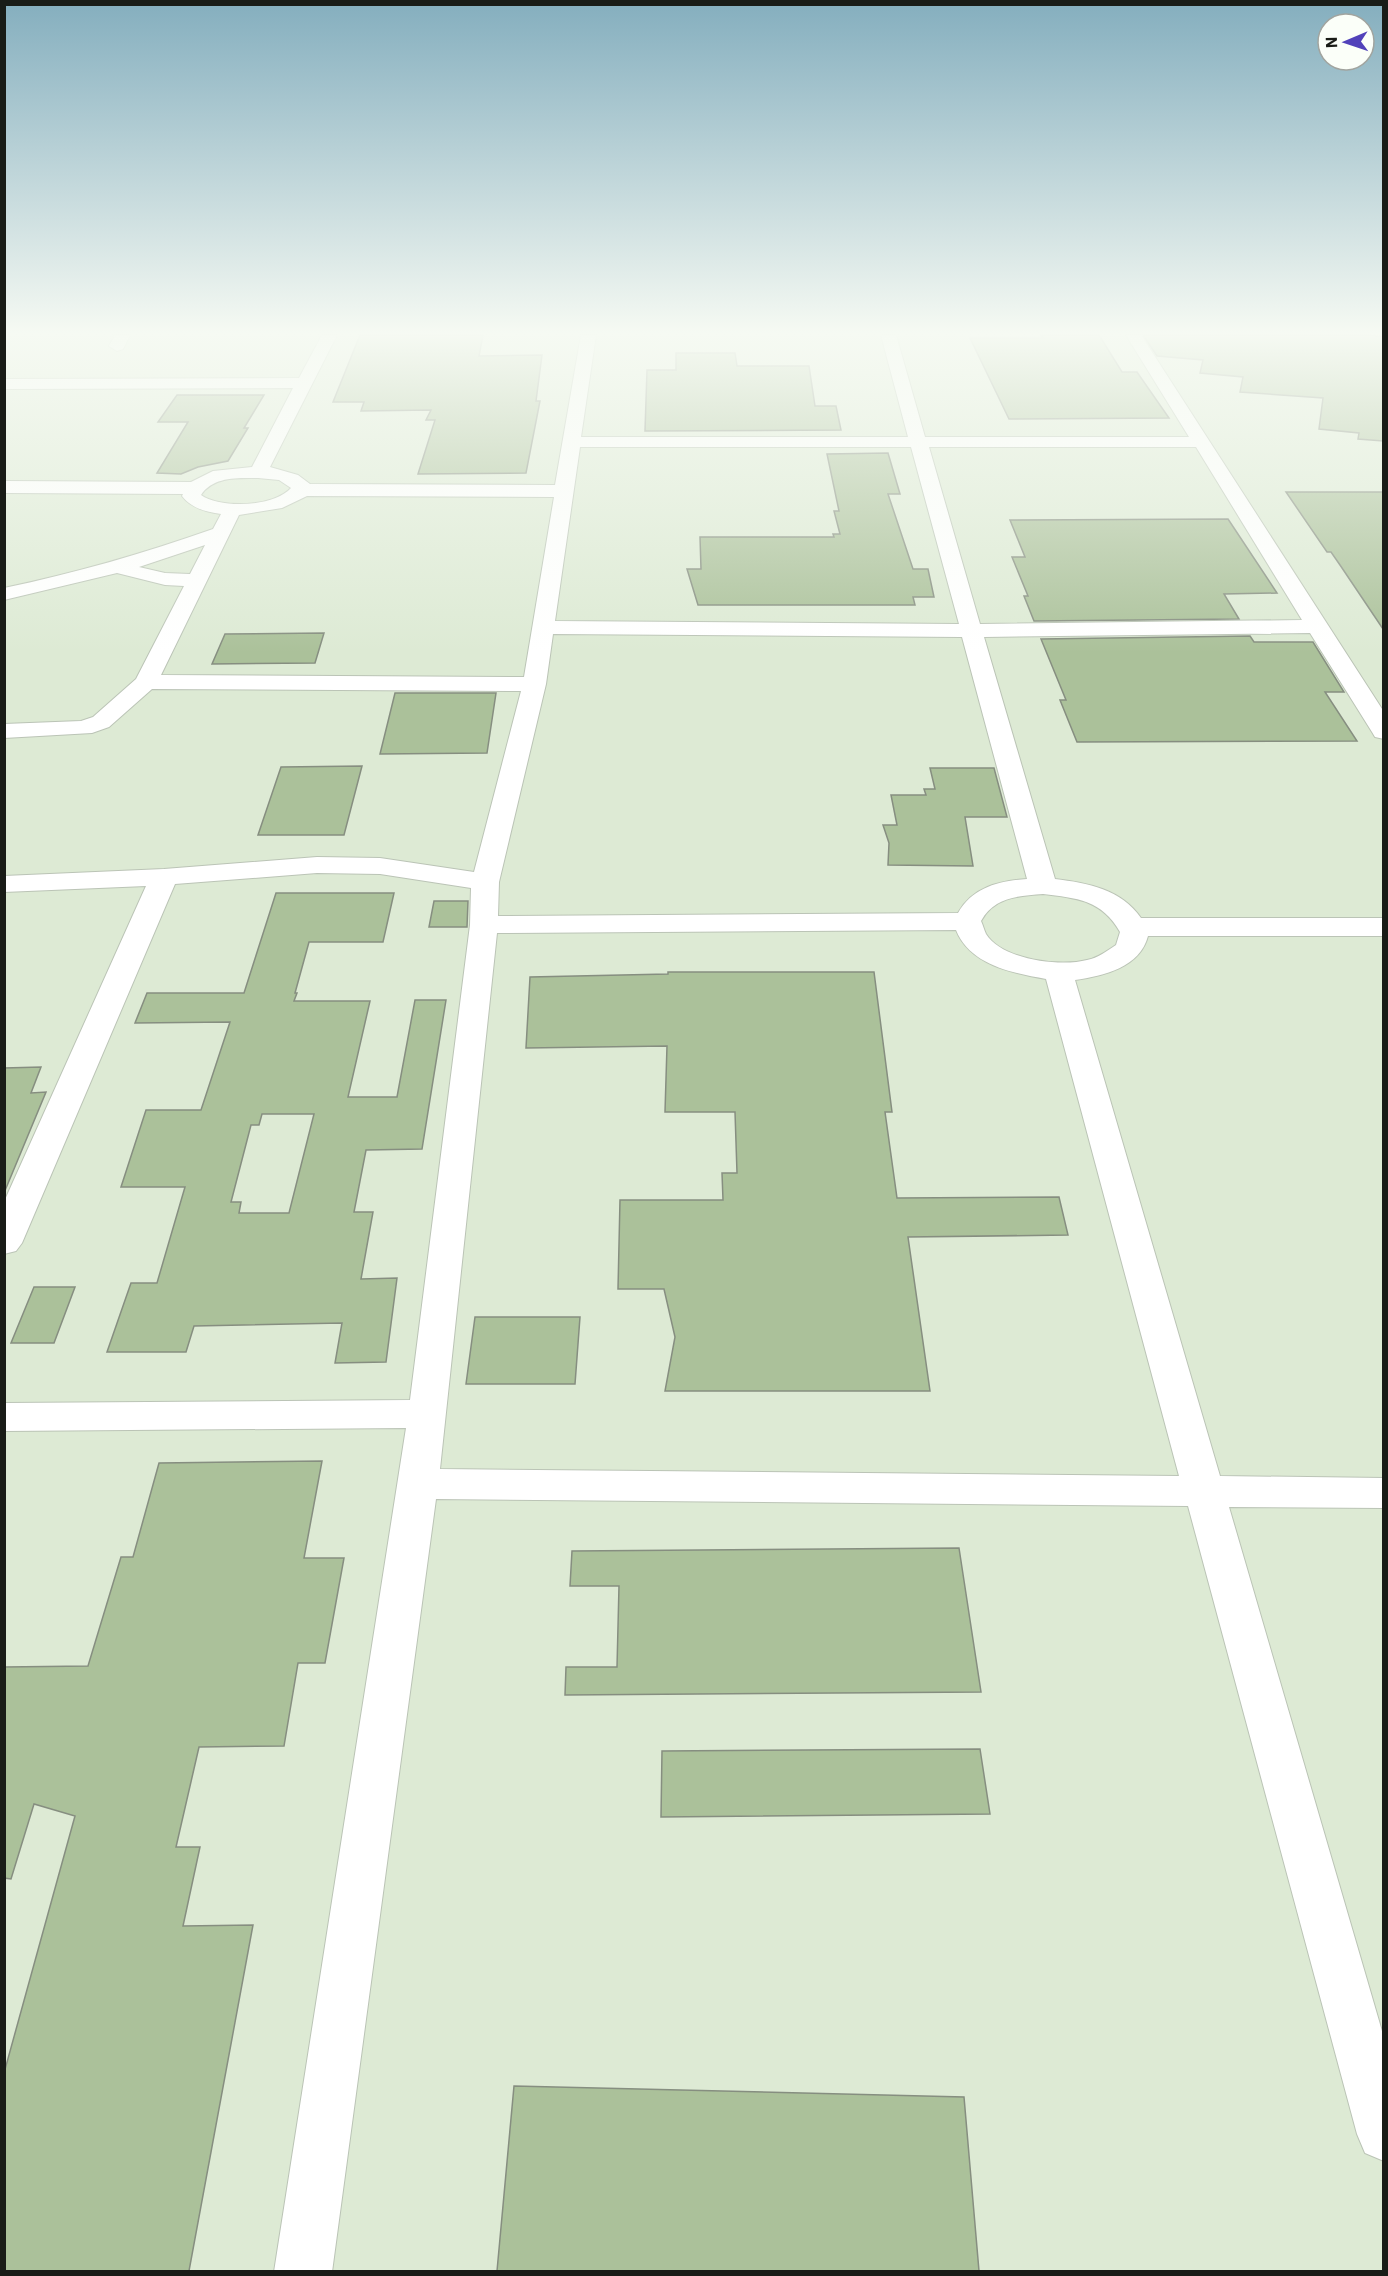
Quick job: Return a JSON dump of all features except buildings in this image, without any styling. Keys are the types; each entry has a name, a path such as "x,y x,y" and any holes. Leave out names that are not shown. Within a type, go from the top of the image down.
{"street":[{"path":"258,472 274,441"},
{"path":"303,2271 428,1414 484,925 485,882 534,684 570,442 1202,442 1383,732"},
{"path":"918,442 1043,886"},
{"path":"4,487 194,488 217,477 258,472 294,478 300,485 299,490 290,499 273,505 233,509 211,507 197,502 191,496 194,488"},
{"path":"299,490 563,491"},
{"path":"4,731 84,728 101,722 146,682 233,509"},
{"path":"4,594 71,581 119,568 221,533"},
{"path":"119,568 165,579 196,581"},
{"path":"543,627 971,631 1317,626"},
{"path":"146,682 534,684"},
{"path":"4,884 164,877 317,865 380,866 485,882"},
{"path":"4,1244 164,877"},
{"path":"1043,886 1077,890 1105,901 1124,914 1134,932 1130,947 1113,962 1088,969 1058,971 1022,966 992,954 974,940 967,921 973,908 988,896 1015,887 1043,886"},
{"path":"484,925 967,921"},
{"path":"1131,927 1383,927"},
{"path":"1058,971 1383,2134"},
{"path":"4,1417 428,1414"},
{"path":"418,1484 1383,1493"}],"shaded area":[{"path":"5,441 1383,441 1383,2271 5,2271"}]}
